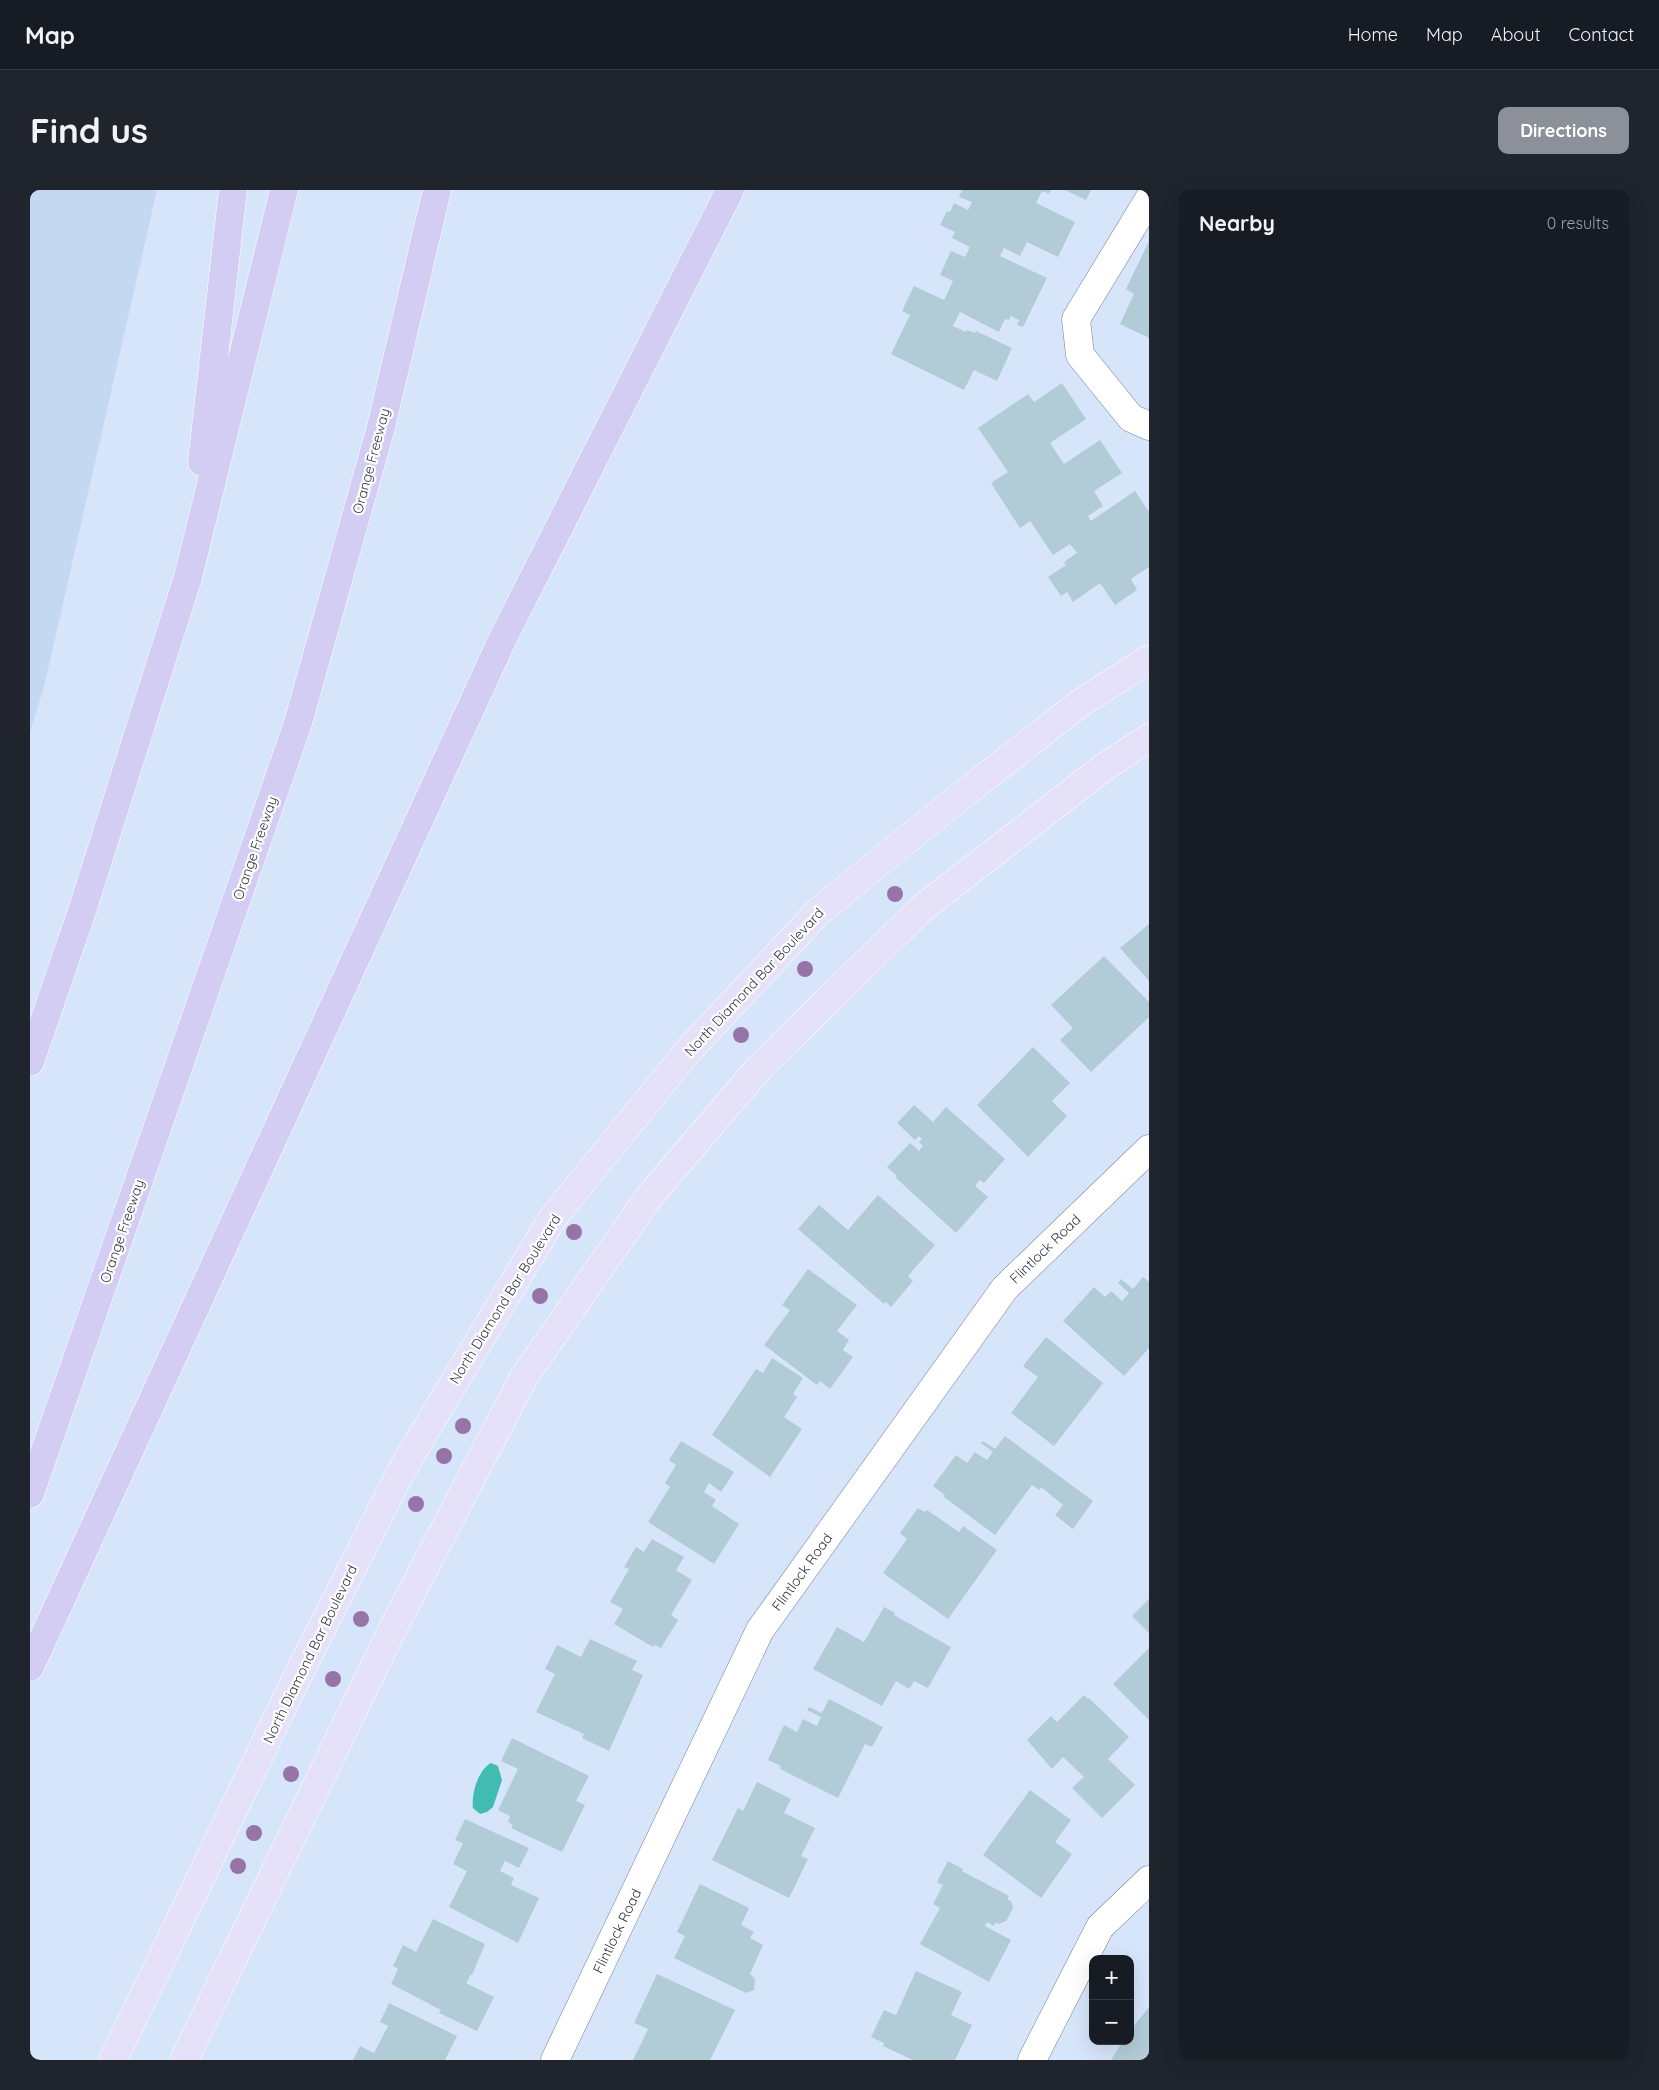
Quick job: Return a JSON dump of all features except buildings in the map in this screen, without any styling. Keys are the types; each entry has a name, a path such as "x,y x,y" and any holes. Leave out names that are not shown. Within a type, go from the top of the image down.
{"highway":[{"path":"188,577 233,190"},
{"path":"30,1062 82,912 188,577 284,190"},
{"name":"Orange Freeway","path":"30,1494 298,722 381,427 437,190"},
{"path":"30,1667 503,638 730,190"}],"main road":[{"name":"North Diamond Bar Boulevard","path":"113,2060 296,1680 403,1468 552,1219 688,1051 819,911 961,796 1079,704 1149,659"},
{"path":"184,2060 392,1630 524,1377 649,1198 759,1068 921,909 1103,768 1149,738"}],"street":[{"path":"1149,200 1076,319 1080,355 1131,418 1149,426"},
{"name":"Flintlock Road","path":"555,2060 760,1630 1005,1288 1149,1150"},
{"path":"1032,2060 1100,1927 1149,1880"}],"shaded area":[{"path":"30,190 157,190 44,687 30,732"},
{"path":"491,1763 498,1766 502,1780 493,1807 487,1812 480,1814 473,1808 474,1789 482,1771"}]}
